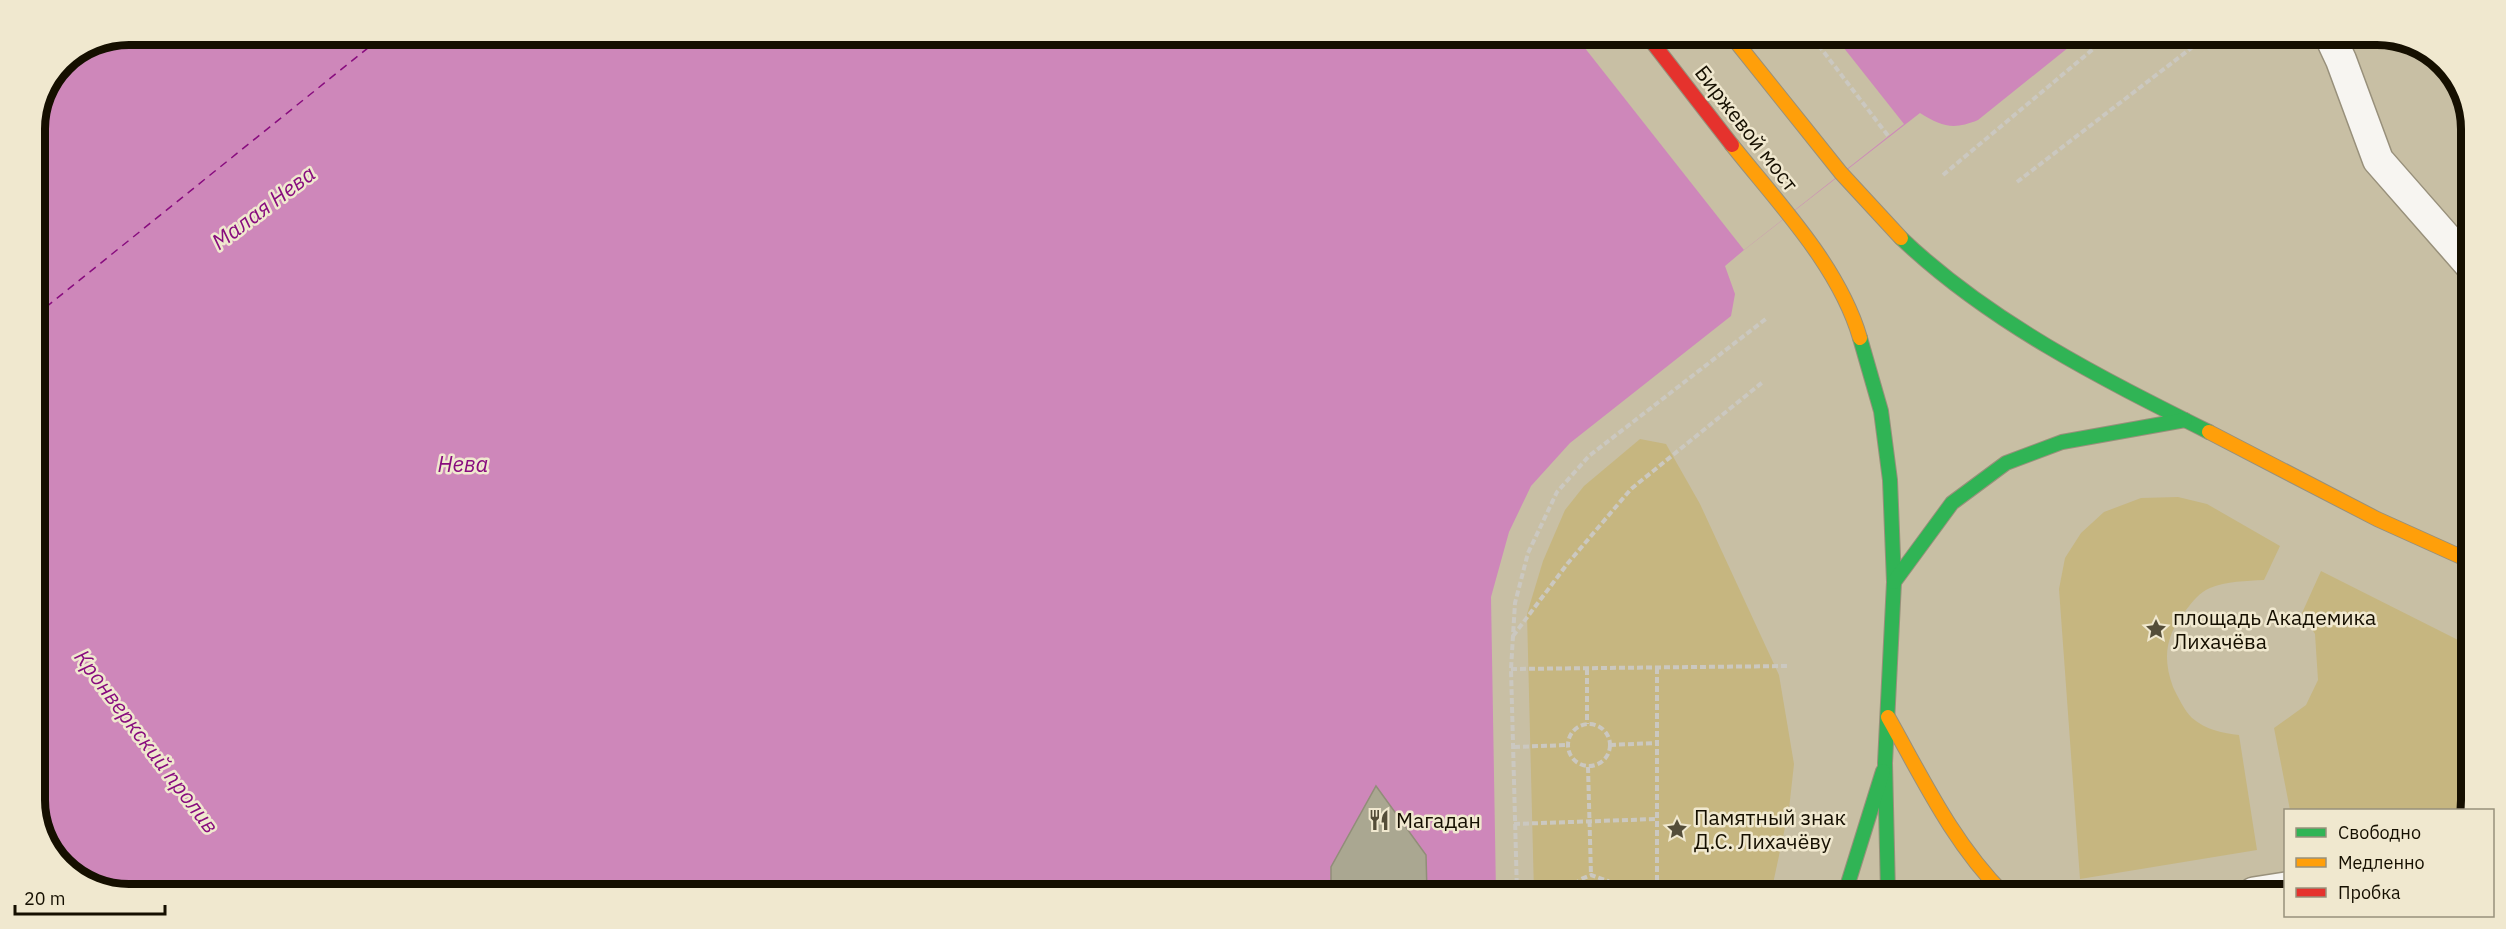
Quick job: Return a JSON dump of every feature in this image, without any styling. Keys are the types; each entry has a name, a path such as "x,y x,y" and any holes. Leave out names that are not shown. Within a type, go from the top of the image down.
{"main road":[{"name":"Биржевой мост","path":"1655,45 1824,261 1856,326 1881,411 1890,480 1893,582"},
{"path":"1738,45 1840,175 1912,248 1981,304 2043,344 2185,420 2353,506 2461,557"},
{"path":"1888,884 1885,763 1893,582 1952,503 2006,463 2062,442 2185,420"},
{"path":"1888,717 1951,826 1992,884"},
{"path":"1848,884 1885,763"}],"lane":[{"path":"2333,45 2341,60 2378,160 2461,255"}],"path":[{"path":"1818,45 1889,137"},
{"path":"1942,175 2098,45"},
{"path":"2017,182 2195,45"},
{"path":"1517,884 1511,669 1515,603 1528,553 1557,492 1589,456 1767,318"},
{"path":"1513,636 1568,563 1631,489 1764,381"},
{"path":"1511,669 1789,666"},
{"path":"1657,668 1658,884"},
{"path":"1587,669 1587,724"},
{"path":"1587,724 1603,729 1610,745 1603,761 1596,766 1588,767 1574,760 1568,746 1573,731 1587,724"},
{"path":"1610,745 1657,743"},
{"path":"1514,747 1568,746"},
{"path":"1588,767 1591,875"},
{"path":"1514,824 1656,819"},
{"path":"1577,884 1579,880 1591,875 1608,881 1609,884"}],"shaded area":[{"path":"1640,439 1666,444 1700,504 1779,675 1794,764 1789,809 1773,884 1534,884 1527,614 1543,561 1565,510 1584,486"},
{"path":"2178,497 2207,504 2280,546 2264,580 2223,584 2206,590 2196,598 2174,628 2167,656 2173,687 2192,718 2209,728 2239,735 2257,850 2080,879 2059,589 2065,558 2081,533 2104,512 2141,498"},
{"path":"2321,571 2461,641 2460,809 2290,809 2274,728 2306,705 2318,680 2315,634 2302,613"}],"water":[{"name":"Нева","path":"129,45 2072,45 1978,120 1948,126 1920,113 1725,266 1735,294 1731,316 1570,443 1531,486 1509,532 1491,597 1496,884 129,884 102,880 78,867 62,851 49,827 45,806 45,129 51,97 59,82 82,59 97,51"}],"pier":[{"path":"1583,45 1842,45 1904,124 1744,250"}],"building":[{"name":"Магадан","path":"1376,786 1426,855 1427,884 1331,884 1331,867"}],"ferry route":[{"path":"45,308 372,45"}],"traffic: fast":[{"path":"1901,238 1971,296 2047,346 2209,432"},
{"path":"1860,338 1881,411 1890,480 1894,582 1885,763 1888,884"},
{"path":"1894,582 1952,503 2006,463 2062,442 2185,420"},
{"path":"1848,884 1883,771"}],"traffic: slow":[{"path":"1739,45 1841,173 1901,238"},
{"path":"1732,145 1805,236 1822,261 1838,286 1860,338"},
{"path":"2209,432 2377,519 2461,557"},
{"path":"1888,717 1954,832 1969,854 1995,884"}],"traffic: jam":[{"path":"1654,45 1732,145"}],"place":[{"name":"площадь Академика Лихачёва","path":"2156,629"},
{"name":"Магадан","path":"1379,820"},
{"name":"Памятный знак Д.С. Лихачёву","path":"1677,829"}],"water label":[{"name":"Малая Нева","path":"263,207"},
{"name":"Кронверкский пролив","path":"147,741"}]}
